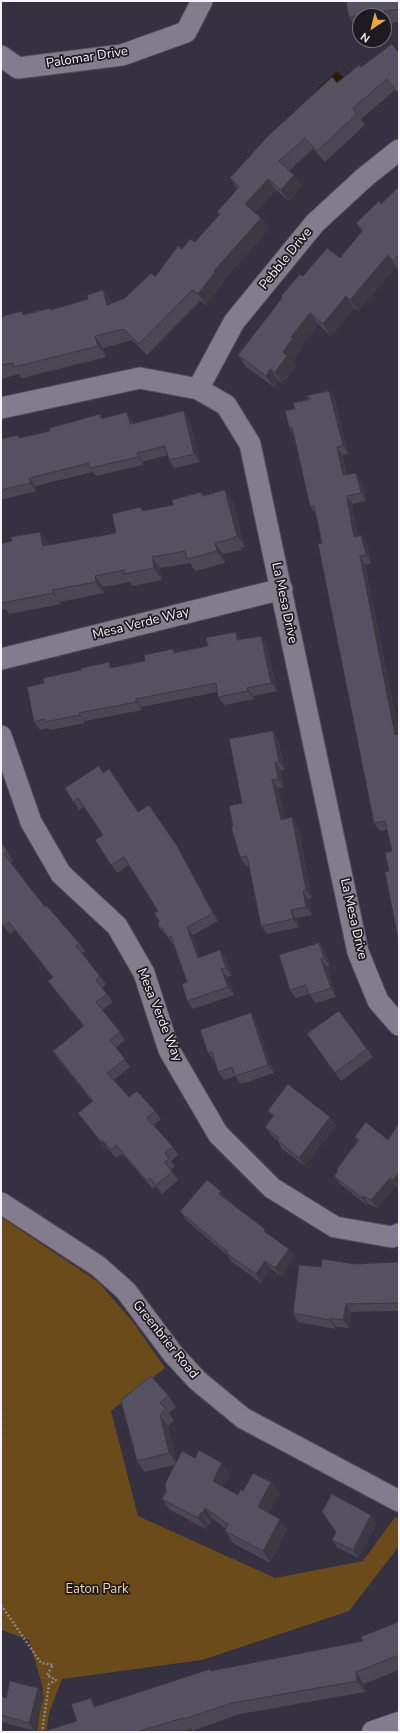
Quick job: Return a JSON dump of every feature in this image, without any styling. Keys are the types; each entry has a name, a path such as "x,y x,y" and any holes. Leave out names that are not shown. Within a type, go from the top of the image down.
{"main road":[{"path":"373,1732 399,1723"}],"street":[{"name":"Palomar Drive","path":"1,56 18,68 122,56 186,32 202,1"},
{"name":"Pebble Drive","path":"198,389 234,322 315,223 365,177 399,150"},
{"name":"La Mesa Drive","path":"1,408 140,378 198,389 226,405 250,444 358,952 378,1001 399,1025"},
{"name":"Mesa Verde Way","path":"1,659 282,589"},
{"name":"Mesa Verde Way","path":"1,736 31,822 61,874 117,926 144,973 169,1050 218,1134 272,1188 335,1227 392,1237 399,1234"},
{"name":"Greenbrier Road","path":"1,1203 98,1266 121,1286 173,1354 193,1376 243,1418 399,1501"}],"path":[{"path":"1,1410 1,1445"},
{"path":"1,1604 41,1663 53,1665 47,1674 56,1680 49,1684 42,1732"}],"green space":[{"name":"Eaton Park","path":"1,1217 98,1282 133,1322 165,1368 111,1411 138,1516 275,1578 363,1561 395,1517 399,1519 399,1546 349,1611 202,1660 62,1679 49,1713 46,1732 37,1732 43,1688 29,1640 1,1630"}],"shaded area":[{"path":"337,71 345,79 325,97 317,89"}],"building":[{"path":"346,1 399,1 399,9 392,10 392,8 352,8 352,17 349,17"},
{"path":"392,44 399,53 399,90 397,92 387,79 353,108 357,114 317,151 305,138 279,161 294,175 281,190 268,179 245,204 261,218 214,271 215,272 198,294 192,290 139,344 124,329 95,336 98,346 14,367 13,363 1,365 1,318 3,318 3,316 22,311 23,315 51,308 51,310 88,299 87,295 103,290 107,305 125,298 151,273 155,277 178,246 182,249 190,239 195,242 220,214 217,212 239,187 230,178 267,137 332,77 337,83 359,65 361,67 387,48 392,48"},
{"path":"399,187 399,255 393,261 388,255 350,300 346,296 323,324 310,313 291,337 293,338 283,352 287,356 275,372 270,369 266,376 238,355 282,298 281,296 300,274 303,276 327,248 340,258 363,230 356,223 379,201 381,204"},
{"path":"329,391 343,445 337,447 343,475 356,473 361,493 347,496 347,499 354,537 361,535 366,555 360,556 395,735 399,734 399,944 385,872 389,871 385,853 392,851 385,821 374,823 318,544 322,543 314,506 310,506 292,427 289,427 285,411 295,409 293,403 311,399 306,396"},
{"path":"184,411 194,454 169,460 165,446 137,453 138,457 90,468 89,463 29,478 30,483 1,490 1,439 18,435 19,438 50,431 50,428 100,414 101,419 127,412 130,424"},
{"path":"225,490 237,536 215,543 217,551 187,559 185,551 152,557 154,568 124,574 124,570 95,576 96,582 52,590 53,593 1,603 1,544 12,541 11,537 40,532 43,546 116,533 112,514 141,507 142,511 173,505 172,500 201,492 202,496"},
{"path":"236,632 237,640 261,636 271,683 247,688 248,691 218,697 216,683 136,699 136,702 79,713 80,715 44,722 44,719 34,722 27,687 44,683 43,678 109,662 110,668 145,661 144,655 173,649 174,653 208,646 206,638"},
{"path":"273,731 279,762 275,762 278,779 272,780 281,820 292,817 306,890 303,891 306,907 291,910 293,919 261,926 247,856 240,857 231,827 233,827 229,806 242,803 229,739"},
{"path":"99,766 103,773 109,769 138,812 149,805 177,846 213,913 187,927 198,958 220,950 226,968 221,969 228,987 187,1001 182,984 187,982 171,936 168,938 163,929 158,926 159,921 154,913 158,911 124,857 111,865 95,840 103,835 78,798 73,802 65,788"},
{"path":"1,841 7,852 4,854 45,907 47,906 79,943 76,946 100,976 96,980 107,994 96,1002 120,1032 110,1040 125,1059 107,1073 129,1097 137,1091 155,1111 147,1118 173,1147 165,1153 169,1158 165,1162 172,1172 156,1185 150,1178 147,1181 116,1145 111,1150 103,1141 102,1143 78,1113 93,1101 53,1051 84,1026 48,981 53,977 9,922 4,926 1,922"},
{"path":"319,943 324,958 321,959 331,988 309,995 306,985 290,990 279,955"},
{"path":"339,1011 367,1049 335,1073 307,1034"},
{"path":"251,1013 268,1065 235,1076 232,1067 218,1072 212,1052 208,1053 200,1030"},
{"path":"288,1084 330,1117 299,1158 277,1140 279,1138 265,1127 274,1115 268,1111"},
{"path":"366,1122 388,1140 399,1123 399,1173 393,1180 390,1178 371,1200 363,1196 362,1198 334,1176 338,1171 336,1170 359,1140 355,1137"},
{"path":"207,1180 221,1191 219,1194 265,1229 264,1231 289,1249 275,1268 265,1261 256,1274 227,1254 228,1252 180,1212"},
{"path":"322,1259 355,1264 399,1262 399,1303 346,1304 343,1320 330,1318 330,1320 293,1313 299,1265 321,1267"},
{"path":"151,1376 168,1395 160,1403 166,1409 160,1415 169,1453 137,1461 121,1401"},
{"path":"199,1450 222,1463 213,1481 238,1495 241,1489 243,1491 253,1473 271,1482 258,1507 280,1519 263,1551 225,1531 228,1524 205,1508 203,1513 201,1512 198,1518 162,1499 166,1492 165,1484 182,1451 195,1458"},
{"path":"332,1494 371,1515 353,1550 332,1540 336,1532 322,1512"},
{"path":"399,1622 399,1655 356,1672 357,1681 232,1703 184,1719 183,1718 136,1732 42,1732 77,1721 71,1704 91,1698 94,1707 210,1669 211,1671 363,1641 361,1637"},
{"path":"10,1681 38,1688 29,1723 1,1715 1,1696 6,1698"}]}
